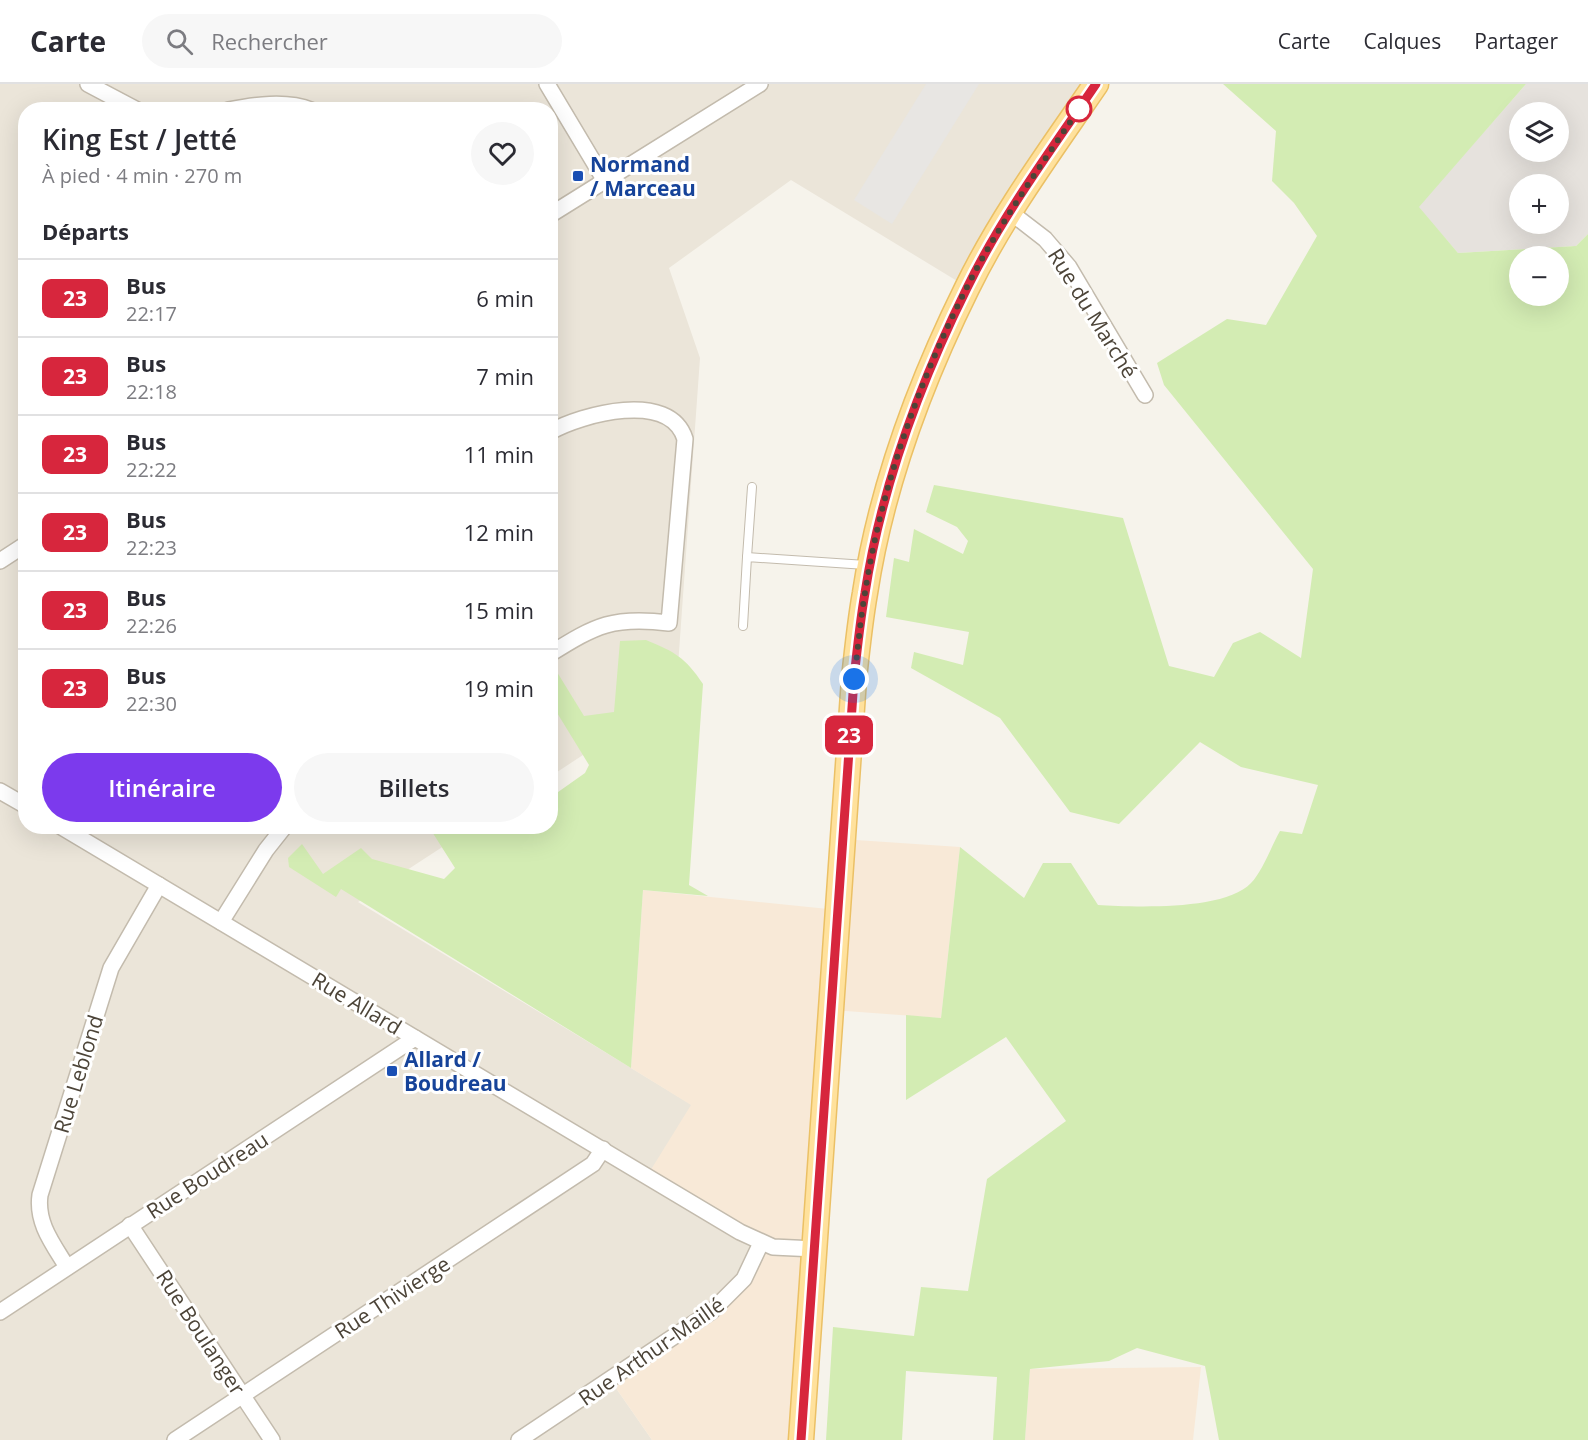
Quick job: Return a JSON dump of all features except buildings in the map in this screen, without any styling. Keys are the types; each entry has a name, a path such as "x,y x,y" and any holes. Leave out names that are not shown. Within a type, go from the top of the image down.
{"main road":[{"path":"801,1440 854,679 871,565 893,473 932,363 967,286 1010,212 1096,84"}],"street":[{"path":"88,84 122,102"},
{"path":"547,84 558,102"},
{"path":"558,210 760,84"},
{"path":"558,102 605,181"},
{"name":"Rue du Marché","path":"1010,212 1045,239 1063,259 1145,395"},
{"path":"558,428 577,418 597,412 635,410 664,416 674,421 682,429 685,439 669,623 623,619 600,626 558,650"},
{"path":"0,561 18,549"},
{"path":"0,791 18,801"},
{"name":"Rue Allard","path":"73,834 761,1243 784,1249 815,1249"},
{"path":"221,922 266,850 279,834"},
{"name":"Rue Leblond","path":"67,1267 40,1220 38,1208 40,1195 111,968 159,885"},
{"name":"Rue Boudreau","path":"0,1312 415,1038"},
{"name":"Rue Thivierge","path":"175,1440 593,1164 603,1149"},
{"name":"Rue Boulanger","path":"130,1225 272,1440"},
{"name":"Rue Arthur-Maillé","path":"519,1440 611,1381 727,1298 744,1279 761,1243"}],"lane":[{"path":"743,626 752,487"},
{"path":"747,557 871,565"}],"shaded area":[{"path":"0,84 1096,84 967,287 791,180 669,268 700,358 676,694 558,771 558,102 18,102 18,834 462,834 358,902 692,1105 761,1243 744,1279 611,1381 652,1440 0,1440"},
{"path":"926,84 979,84 892,224 854,200"},
{"path":"1526,84 1588,84 1588,234 1576,246 1509,246 1509,250 1458,253 1418,207 1509,103 1509,162 1569,162 1569,102 1510,102"},
{"path":"841,839 960,847 941,1018 832,1010 801,1440 652,1440 611,1381 712,1311 761,1243 647,1176 691,1105 631,1068 643,890 838,910"},
{"path":"1201,1367 1193,1440 1025,1440 1030,1369"}],"green space":[{"path":"1223,84 1526,84 1419,207 1458,253 1509,250 1509,306 1569,306 1569,246 1576,246 1588,234 1588,1440 1219,1440 1205,1366 1137,1348 1109,1361 1030,1369 1025,1440 993,1440 997,1377 906,1371 902,1440 826,1440 833,1327 914,1336 921,1287 968,1291 987,1179 1066,1121 1006,1037 906,1100 906,1015 941,1018 960,847 1024,898 1043,863 1071,863 1098,905 1155,906 1201,903 1221,899 1238,892 1255,878 1280,831 1302,834 1318,785 1241,767 1200,742 1119,824 1070,812 1000,718 911,668 914,652 963,665 969,632 886,617 894,558 909,562 914,529 963,554 968,541 957,527 926,512 934,485 1123,518 1169,666 1214,677 1233,643 1260,632 1301,658 1313,569 1164,385 1157,363 1227,319 1266,325 1317,236 1294,203 1272,181 1276,131"},
{"path":"646,640 665,648 685,661 703,684 689,885 708,896 643,890 631,1068 341,889 336,897 289,867 288,858 302,844 323,874 361,848 372,859 444,879 455,868 433,834 558,834 558,792 585,773 589,765 558,714 558,674 584,716 614,712 620,641"}],"bus line":[{"name":"23","path":"801,1440 832,1010 841,839 854,679 865,591 879,525 893,473 913,414 932,363 967,286 1010,212 1096,84"}],"place":[{"name":"Normand / Marceau","path":"578,176"},
{"name":"Allard / Boudreau","path":"392,1071"}],"route":[{"path":"854,679 865,591 879,525 893,473 932,363 967,286 1010,212 1079,109"}]}
